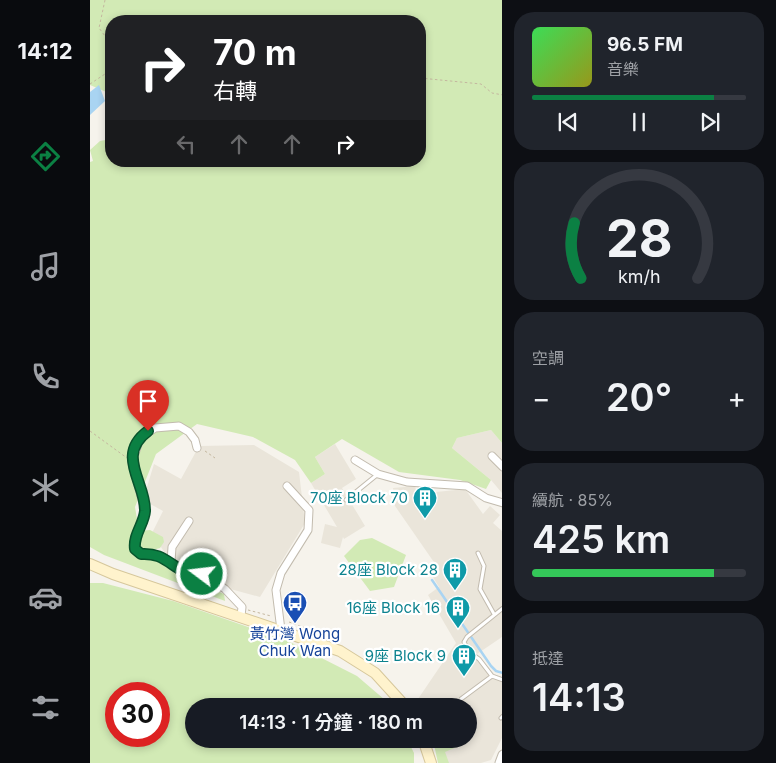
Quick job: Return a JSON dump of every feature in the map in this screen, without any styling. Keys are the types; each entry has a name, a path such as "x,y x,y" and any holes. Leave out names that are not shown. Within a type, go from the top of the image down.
{"main road":[{"path":"90,564 113,574 242,612 281,630 331,647 357,661 382,679 398,698"},
{"path":"426,748 431,763"}],"street":[{"path":"201,450 185,428 161,426 148,431 140,438 132,461 145,511 135,540 135,549 141,554 157,555 184,570 207,576 225,589 242,612"},
{"path":"492,456 502,467"},
{"path":"355,460 378,474 407,482 467,486 486,498 502,503"},
{"path":"281,630 276,590 281,573 308,530 309,510 287,486"},
{"path":"171,562 172,547 189,521"},
{"path":"500,763 502,755"}],"lane":[{"path":"346,500 378,474"},
{"path":"145,511 148,503"},
{"path":"478,553 484,566 480,589 494,614"},
{"path":"502,608 467,637 464,642 466,648 479,659 492,676 502,680"},
{"path":"462,698 492,676"}],"path":[{"path":"104,0 99,28 105,36"},
{"path":"90,84 105,74"},
{"path":"426,79 481,84 492,93 502,95"},
{"path":"90,431 132,461"},
{"path":"201,450 215,458"},
{"path":"242,612 280,619 332,638"}],"shaded area":[{"path":"491,430 502,443 502,493 491,480 452,448 457,438"},
{"path":"335,444 356,479 342,488 365,526 344,539 343,537 340,548 321,543 325,524 337,527 311,483 325,474 315,457"},
{"path":"254,445 299,472 305,523 260,597 179,575 152,533 163,511 143,500 154,464 181,479 199,446"},
{"path":"415,486 417,494 465,489 483,514 490,506 500,515 493,523 502,531 502,637 477,654 494,674 502,677 502,738 491,760 481,763 444,763 438,748 477,748 477,698 419,698 456,643 428,595 439,587 431,574 438,568 395,506 393,488"}],"green space":[{"path":"90,0 502,0 502,443 491,430 457,438 452,448 491,480 486,489 460,480 399,472 342,439 315,457 325,474 311,483 295,460 253,437 197,424 156,454 135,507 139,531 150,530 163,537 164,542 160,548 146,552 173,572 224,594 225,601 104,555 90,547 90,162 93,161 90,150 100,141 105,140 105,167 426,167 426,15 105,15 105,91 90,85"},
{"path":"372,538 406,555 394,587 370,591 344,556 360,540"},
{"path":"90,583 103,583 173,601 288,641 357,676 383,698 185,698 185,748 412,748 414,753 414,763 90,763"},
{"path":"435,748 454,748 445,752 449,763 438,763"}],"water":[{"path":"99,85 105,101 90,115 90,92"}],"waterway":[{"path":"432,580 491,666 496,671 502,673"}],"place":[{"name":"70座 Block 70","path":"425,519"},
{"name":"28座 Block 28","path":"455,591"},
{"name":"黃竹灣 Wong Chuk Wan","path":"295,624"},
{"name":"16座 Block 16","path":"458,629"},
{"name":"9座 Block 9","path":"464,677"}],"route":[{"path":"148,431 140,438 132,458 132,465 138,478 145,511 135,540 135,549 141,554 159,555 179,568 202,574"}]}
